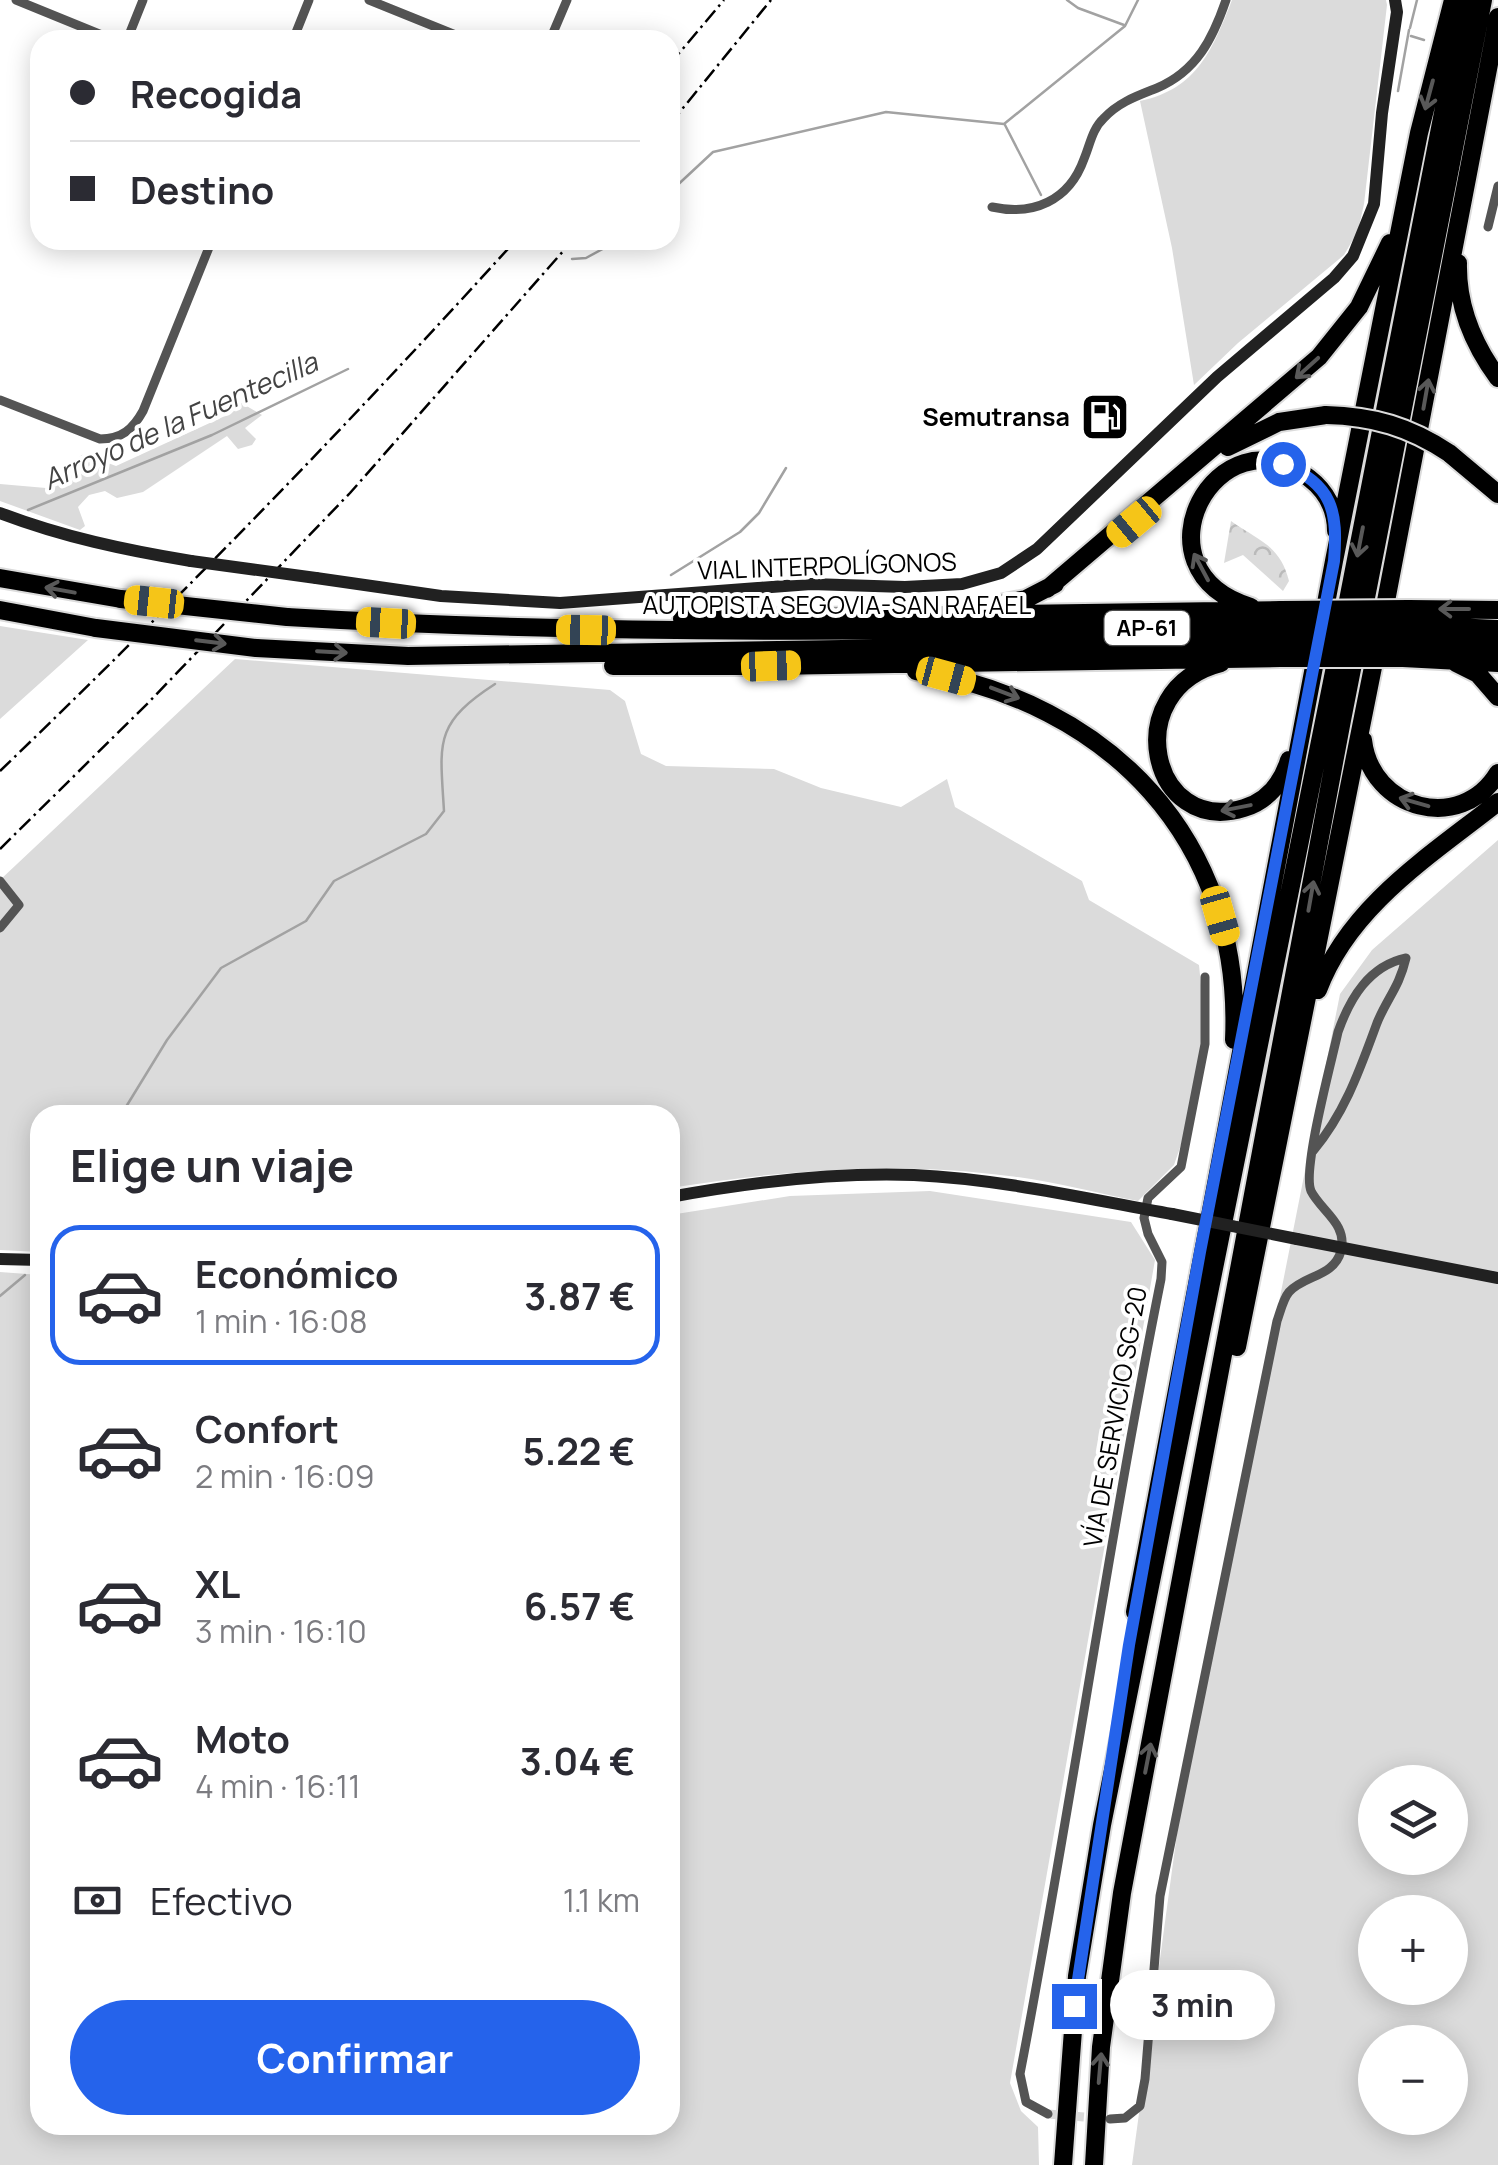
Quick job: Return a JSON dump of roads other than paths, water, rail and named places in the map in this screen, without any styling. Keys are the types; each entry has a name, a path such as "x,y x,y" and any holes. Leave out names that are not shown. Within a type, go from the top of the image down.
{"highway":[{"path":"1063,2165 1077,1976 1123,1680 1334,561 1406,195 1453,0"},
{"path":"1102,1825 1465,0"},
{"path":"1094,2165 1101,2047 1117,1922 1342,720 1483,0"},
{"path":"1170,1646 1266,1215 1498,16"},
{"path":"1483,92 1458,276 1468,322 1483,357 1498,378"},
{"path":"1048,589 1332,343 1372,286 1406,195"},
{"path":"879,615 1012,603 1048,589 1197,468 1239,440 1278,422 1326,414 1390,423 1449,453 1498,494"},
{"path":"1281,634 1255,608 1232,600 1213,586 1197,564 1191,542 1192,518 1205,490 1232,467 1268,461 1298,470 1330,502 1337,525 1334,561"},
{"name":"AUTOPISTA SEGOVIA-SAN RAFAEL","path":"0,578 120,599 286,617 420,625 1281,634 1498,629"},
{"name":"AUTOPISTA SEGOVIA-SAN RAFAEL","path":"0,610 96,628 256,648 408,656 1281,634"},
{"path":"420,625 879,615 1281,634 1406,633 1498,610"},
{"path":"1406,633 1426,659 1467,668 1487,681 1498,696"},
{"name":"AUTOPISTA SEGOVIA-SAN RAFAEL","path":"1406,633 1498,645"},
{"path":"1281,634 1256,658 1230,661 1198,672 1177,688 1164,706 1156,728 1157,757 1167,780 1180,795 1199,806 1223,812 1258,802 1282,778 1306,707"},
{"path":"408,656 529,664 914,670 996,689 1068,721 1122,762 1150,790 1195,854 1214,896 1232,977 1233,1056 1212,1195"},
{"path":"771,666 1256,658"},
{"path":"1426,659 1498,662"},
{"path":"1368,696 1363,732 1366,755 1372,772 1393,795 1423,806 1449,806 1474,798 1498,773"},
{"path":"1290,1086 1318,990 1342,939 1368,910 1498,799"}],"main road":[{"name":"VIAL INTERPOLÍGONOS","path":"0,512 48,532 108,548 441,596 560,603 811,584 962,584 1002,573 1036,549 1217,377 1334,278 1353,256 1374,204 1399,4"},
{"path":"680,1196 811,1177 917,1176 996,1184 1145,1209 1498,1278"},
{"path":"0,1258 30,1260"}],"street":[{"path":"16,0 90,30"},
{"path":"131,30 143,0"},
{"path":"297,30 309,0"},
{"path":"369,0 443,30"},
{"path":"554,30 566,0"},
{"path":"992,207 1013,212 1033,210 1060,195 1076,177 1102,119 1134,96 1170,81 1193,63 1209,44 1226,0"},
{"path":"1488,228 1498,186"},
{"path":"0,400 100,439 121,436 139,418 208,250"},
{"path":"0,881 19,905 0,928"},
{"path":"1110,2120 1126,2118 1140,2106 1160,1896 1277,1321 1288,1292 1336,1264 1342,1247 1342,1235 1311,1190 1308,1172 1344,1013 1379,968 1406,958 1400,985 1378,1020 1358,1076 1333,1127 1313,1151"},
{"path":"1145,1209 1148,1198 1181,1167 1205,1044 1206,977"},
{"name":"VÍA DE SERVICIO SG-20","path":"1048,2114 1026,2102 1020,2074 1161,1280 1162,1262 1148,1234 1145,1209"}],"waterway":[{"path":"1067,0 1124,25"},
{"name":"Arroyo de la Fuentecilla","path":"680,183 713,152 886,112 1004,124 1125,26 1138,0"},
{"path":"1410,28 1417,0"},
{"path":"1398,91 1409,30"},
{"path":"1411,36 1424,40"},
{"path":"1005,125 1041,195"},
{"name":"Arroyo de la Fuentecilla","path":"572,259 586,258 601,250"},
{"name":"Arroyo de la Fuentecilla","path":"28,510 212,435 348,369"},
{"path":"671,575 740,532 759,513 786,468"},
{"path":"127,1105 167,1040 221,968 306,921 334,881 426,834 444,811 445,737 460,711 495,684"},
{"path":"0,1296 25,1275"}],"tunnel":[{"path":"1048,2114 1097,2118"}],"railway":[{"path":"680,52 724,0"},
{"path":"680,112 771,0"},
{"path":"0,771 262,510 507,250"},
{"path":"0,849 148,703 350,493 564,250"}],"place":[{"name":"Semutransa","path":"1105,417"}]}
